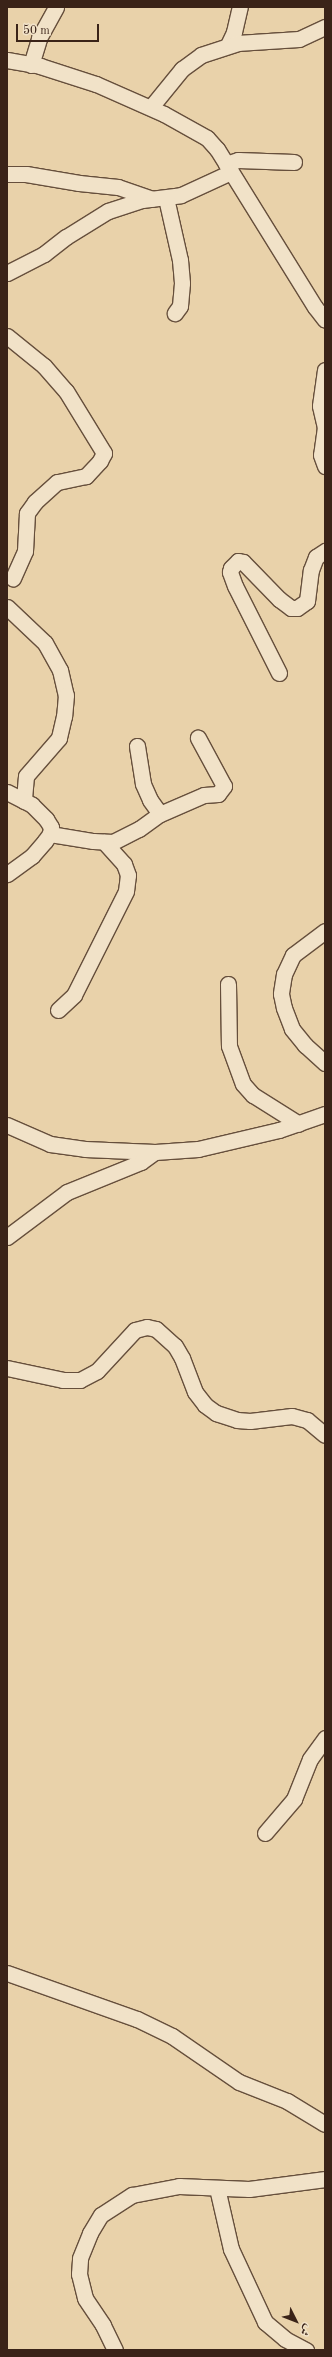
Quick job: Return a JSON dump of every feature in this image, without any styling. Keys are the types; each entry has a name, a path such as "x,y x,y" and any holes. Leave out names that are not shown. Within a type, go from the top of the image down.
{"street":[{"path":"31,64 39,38 56,7"},
{"path":"228,45 234,32 240,7"},
{"path":"151,107 168,83 191,61 201,55 228,45 299,39 325,27"},
{"path":"7,60 31,64 96,84 151,107 207,138 217,148 315,307 325,320"},
{"path":"7,273 44,254 66,236 108,212 131,203 181,195 229,168 238,160 294,162"},
{"path":"7,174 26,174 79,183 118,187 160,199"},
{"path":"160,199 180,260 182,283 180,306 175,313"},
{"path":"7,336 44,366 66,391 104,454 100,461 86,476 57,482 35,502 27,513 25,551 13,578"},
{"path":"325,370 320,406 325,427 321,455 325,466"},
{"path":"279,673 235,586 230,572 231,568 238,561 243,562 279,599 291,608 297,608 306,601 310,570 316,557 325,551"},
{"path":"7,607 45,643 60,670 66,695 64,716 59,738 26,776 24,801"},
{"path":"50,834 104,842 122,838 160,814 204,795 218,794 224,786 198,738"},
{"path":"137,746 143,784 150,800 160,814"},
{"path":"7,792 32,805 46,819 51,827 50,834 32,856 7,874"},
{"path":"58,1010 74,995 126,891 128,875 124,864 104,842"},
{"path":"325,931 293,955 284,974 281,994 284,1008 292,1029 325,1063"},
{"path":"228,984 229,1046 244,1084 253,1095 299,1124"},
{"path":"7,1125 50,1144 85,1149 155,1152 198,1149 299,1124 325,1114"},
{"path":"7,1237 67,1192 141,1162 155,1152"},
{"path":"7,1368 63,1380 80,1380 96,1371 136,1330 147,1327 156,1329 175,1346 182,1358 195,1392 205,1405 216,1413 237,1420 250,1421 292,1416 307,1420 325,1435"},
{"path":"265,1833 294,1799 310,1759 325,1738"},
{"path":"7,1973 137,2019 172,2036 239,2082 287,2101 325,2124"},
{"path":"115,2350 103,2325 85,2298 79,2274 80,2258 90,2233 101,2215 132,2195 179,2186 249,2188 325,2179"},
{"path":"217,2188 231,2249 265,2322 285,2339 306,2350"}]}
